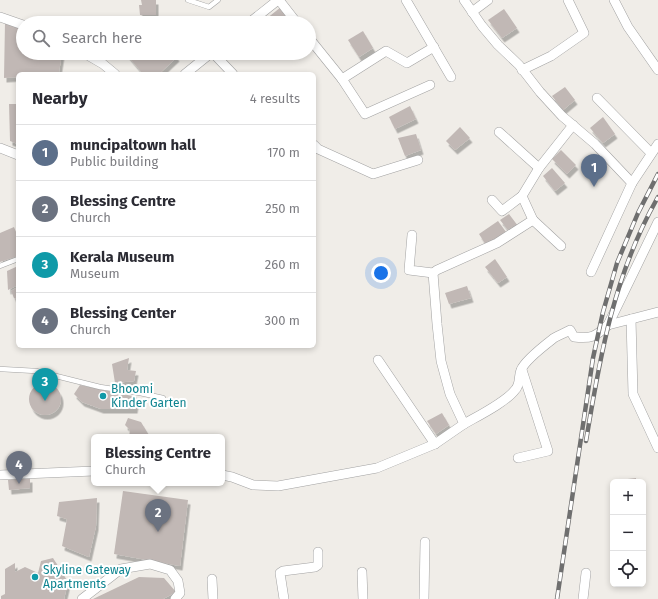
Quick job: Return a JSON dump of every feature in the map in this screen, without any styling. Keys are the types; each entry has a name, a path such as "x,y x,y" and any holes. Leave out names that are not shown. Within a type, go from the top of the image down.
{"street":[{"path":"259,16 278,0 291,16"},
{"path":"406,0 451,77"},
{"path":"464,0 498,45 562,116 595,144 632,183"},
{"path":"472,12 488,0"},
{"path":"522,70 551,56 584,33 568,0"},
{"path":"614,0 628,27 658,70"},
{"path":"0,17 16,23"},
{"path":"316,47 342,79 365,114 430,85"},
{"path":"342,79 386,50 407,63 434,47"},
{"path":"97,60 113,72"},
{"path":"188,72 203,60"},
{"path":"219,60 231,72"},
{"path":"597,98 651,153"},
{"path":"492,200 502,211 522,196 539,168 573,125"},
{"path":"499,132 539,168"},
{"path":"591,272 632,183 658,144"},
{"path":"316,147 373,174 418,160"},
{"path":"0,148 16,154"},
{"path":"522,196 533,220 561,246"},
{"path":"433,274 437,270 497,243 533,220"},
{"path":"225,477 253,485 278,486 377,468 435,444 514,392 519,384 520,371 522,368 531,356 554,338 570,330 574,337 585,338 598,335 608,325 658,222"},
{"path":"412,235 409,270 433,274"},
{"path":"433,274 441,361 450,394 464,424"},
{"path":"608,325 658,312"},
{"path":"631,319 633,394 658,448"},
{"path":"378,360 435,444"},
{"path":"518,458 548,451 522,368"},
{"path":"0,475 91,472"},
{"path":"424,542 424,599"},
{"path":"284,599 280,573 283,571 315,567 318,564 318,552"},
{"path":"82,599 121,570 150,564 170,570 178,582 180,593 175,599"},
{"path":"362,572 363,599"},
{"path":"583,599 586,573"},
{"path":"212,579 213,599"}],"lane":[{"path":"188,0 209,7 218,0"},
{"path":"0,266 16,260"},
{"path":"0,369 36,371 100,387 162,398"}],"building":[{"path":"141,0 156,0 156,15 140,15 139,5 142,5"},
{"path":"281,7 289,16 270,16"},
{"path":"504,9 517,28 502,38 488,20"},
{"path":"5,22 16,26 16,60 61,60 59,72 16,72 16,77 4,78"},
{"path":"363,31 373,48 359,57 348,40"},
{"path":"131,60 174,60 161,72 141,72"},
{"path":"565,87 575,100 563,110 552,96"},
{"path":"9,104 16,104 16,143 10,141"},
{"path":"410,106 416,119 395,129 389,117"},
{"path":"603,117 615,134 603,143 590,128"},
{"path":"460,127 470,138 455,150 446,141"},
{"path":"416,134 421,150 405,156 398,138"},
{"path":"561,150 576,165 567,174 552,159"},
{"path":"552,168 565,183 555,191 543,176"},
{"path":"509,214 518,226 514,229 512,227 508,230 500,220"},
{"path":"498,221 506,232 486,245 479,234"},
{"path":"14,227 16,232 16,257 0,262 0,233"},
{"path":"495,259 507,277 498,283 485,267"},
{"path":"16,267 16,286 8,290 7,271"},
{"path":"467,286 471,298 449,304 445,293"},
{"path":"16,288 16,298 14,298 11,291"},
{"path":"129,358 127,370 136,371 134,381 115,383 112,364"},
{"path":"42,383 48,383 58,390 61,399 60,405 54,412 48,415 42,415 32,408 29,402 29,396 36,386"},
{"name":"Bhoomi Kinder Garten","path":"80,385 137,397 135,409 101,409 82,402 74,394"},
{"path":"442,413 449,425 436,434 427,421"},
{"path":"128,418 141,422 148,434 129,434 130,430 125,425"},
{"path":"30,478 30,488 9,490 8,480"},
{"path":"123,491 188,500 180,566 114,554"},
{"path":"97,498 96,526 89,557 62,546 67,519 57,516 59,502"},
{"name":"Skyline Gateway Apartments","path":"53,558 68,582 64,599 1,599 1,596 5,594 5,569 15,563 15,572 25,567 38,573 41,561"},
{"path":"139,577 164,578 176,592 163,599 93,599"}],"railway":[{"path":"557,599 593,358 603,312 617,263 638,213 658,174"},
{"path":"586,441 603,347 611,316 630,256 658,197"}],"place":[{"name":"muncipaltown hall","path":"594,187"},
{"name":"Bhoomi Kinder Garten","path":"103,396"},
{"name":"Kerala Museum","path":"45,401"},
{"name":"Blessing Center","path":"19,484"},
{"name":"Blessing Centre","path":"158,532"},
{"name":"Skyline Gateway Apartments","path":"35,577"}]}
